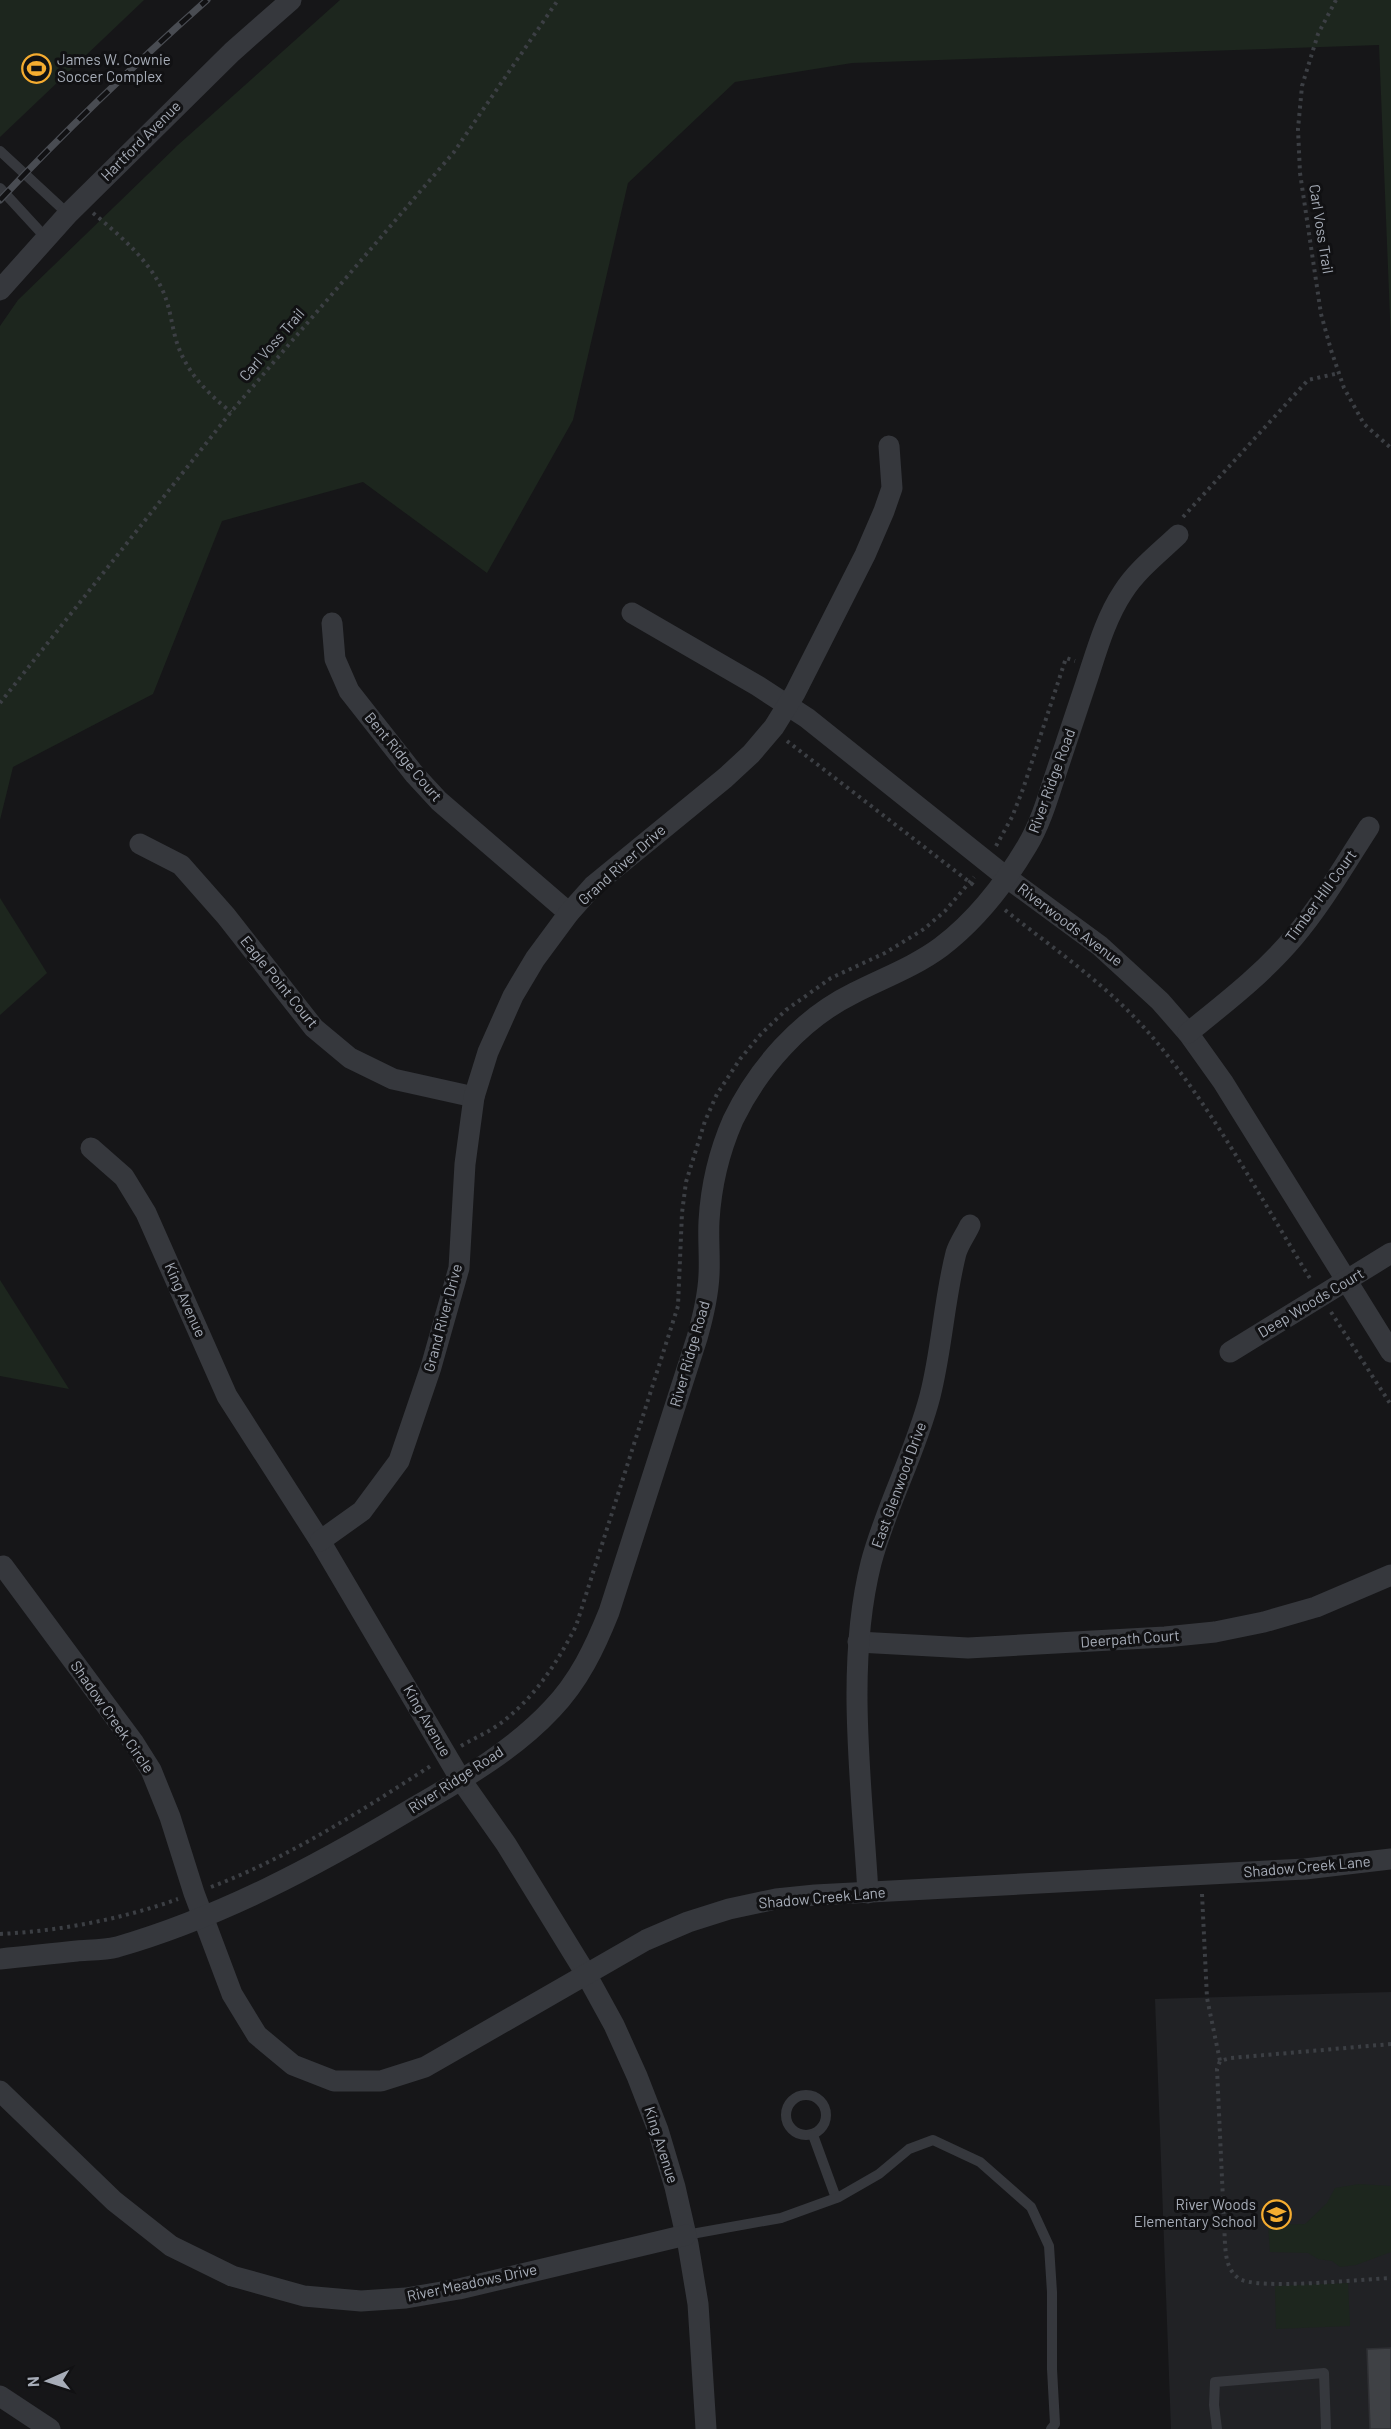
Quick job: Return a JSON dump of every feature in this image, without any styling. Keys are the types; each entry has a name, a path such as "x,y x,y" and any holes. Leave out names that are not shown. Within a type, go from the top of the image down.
{"street":[{"name":"Hartford Avenue","path":"0,290 68,214 232,51 291,0"},
{"name":"Grand River Drive","path":"320,1541 362,1511 399,1461 428,1377 459,1268 465,1164 474,1097 488,1052 513,996 535,959 569,913 593,886 726,778 774,727 788,705 865,555 884,511 892,488 889,446"},
{"name":"River Ridge Road","path":"0,1959 114,1947 203,1918 266,1890 461,1780 528,1733 553,1709 576,1679 594,1648 609,1612 697,1338 705,1309 709,1276 709,1222 712,1188 725,1142 751,1088 771,1060 795,1035 822,1013 851,994 914,965 942,946 965,925 1006,877 1029,844 1042,815 1100,640 1123,592 1141,570 1178,535"},
{"name":"Riverwoods Avenue","path":"632,613 788,705 1127,969 1160,1001 1188,1033 1223,1082 1391,1352"},
{"name":"Bent Ridge Court","path":"332,623 335,660 349,691 415,775 439,801 569,913"},
{"name":"Timber Hill Court","path":"1188,1033 1265,968 1294,937 1327,892 1369,827"},
{"name":"Eagle Point Court","path":"140,844 180,865 226,916 314,1028 350,1058 393,1079 474,1097"},
{"name":"King Avenue","path":"92,1148 124,1177 146,1213 227,1396 320,1541 461,1780 506,1844 586,1974 614,2025 641,2087 672,2175 686,2235 698,2304 706,2429"},
{"name":"East Glenwood Drive","path":"868,1893 857,1702 858,1642 862,1608 871,1564 883,1524 922,1425 933,1382 957,1252 970,1225"},
{"name":"Deep Woods Court","path":"1230,1352 1391,1254"},
{"name":"Shadow Creek Circle","path":"3,1566 134,1743 151,1770 170,1817 203,1918"},
{"name":"Deerpath Court","path":"858,1642 968,1648 1215,1632 1264,1622 1316,1607 1391,1575"},
{"name":"Shadow Creek Lane","path":"203,1918 232,1994 257,2035 293,2065 334,2081 381,2081 425,2067 646,1940 688,1922 729,1909 776,1899 1327,1868 1391,1859"},
{"name":"River Meadows Drive","path":"0,2091 114,2201 171,2246 232,2276 304,2296 361,2301 406,2298 459,2289 686,2235"},
{"path":"0,2396 50,2429"}],"lane":[{"path":"0,151 68,214"},
{"path":"0,188 46,238"},
{"path":"813,2135 836,2198"},
{"path":"686,2235 781,2218 836,2198 879,2174 909,2149 933,2140 980,2162 1031,2207 1049,2246 1055,2424 1051,2429"},
{"path":"1217,2429 1214,2405 1215,2382 1324,2373 1326,2429"}],"path":[{"name":"Carl Voss Trail","path":"0,703 231,412 454,152 558,0"},
{"name":"Carl Voss Trail","path":"1336,0 1318,34 1302,86 1298,129 1300,173 1321,314 1331,350 1344,388 1364,424 1391,448"},
{"path":"90,210 145,261 161,287 171,310 176,338 193,376 208,393 231,412"},
{"path":"782,737 981,891"},
{"path":"1000,906 1101,986 1147,1031 1169,1057 1217,1128 1316,1288"},
{"path":"1328,1307 1391,1405"},
{"path":"205,1889 290,1852 339,1824 437,1761"},
{"path":"1201,1875 1207,1998 1220,2061 1217,2069 1227,2262 1239,2279 1261,2284 1391,2278"},
{"path":"0,1934 86,1924 183,1898"},
{"path":"1220,2061 1252,2055 1391,2044"}],"shaded area":[{"name":"James W. Cownie Soccer Complex","path":"0,0 144,0 0,137"},
{"path":"340,0 1391,0 1391,342 1379,45 852,63 735,82 628,183 573,420 487,573 363,482 222,521 153,694 13,767 0,820 0,326 18,300 178,145"},
{"path":"0,898 47,973 0,1015"},
{"path":"0,1280 69,1389 0,1376"},
{"name":"River Woods Elementary School","path":"1391,1992 1391,2429 1171,2429 1155,1999"},
{"path":"1359,2184 1391,2186 1391,2252 1356,2265 1340,2267 1332,2261 1318,2259 1308,2253 1270,2252 1268,2225 1305,2224 1327,2203 1335,2188"},
{"path":"1348,2283 1350,2326 1276,2329 1275,2286"}],"building":[{"path":"1391,2348 1391,2429 1370,2429 1367,2349"}],"railway":[{"path":"0,200 101,98 207,0"}],"place":[{"name":"James W. Cownie Soccer Complex","path":"36,69"},
{"name":"River Woods Elementary School","path":"1277,2214"}]}
